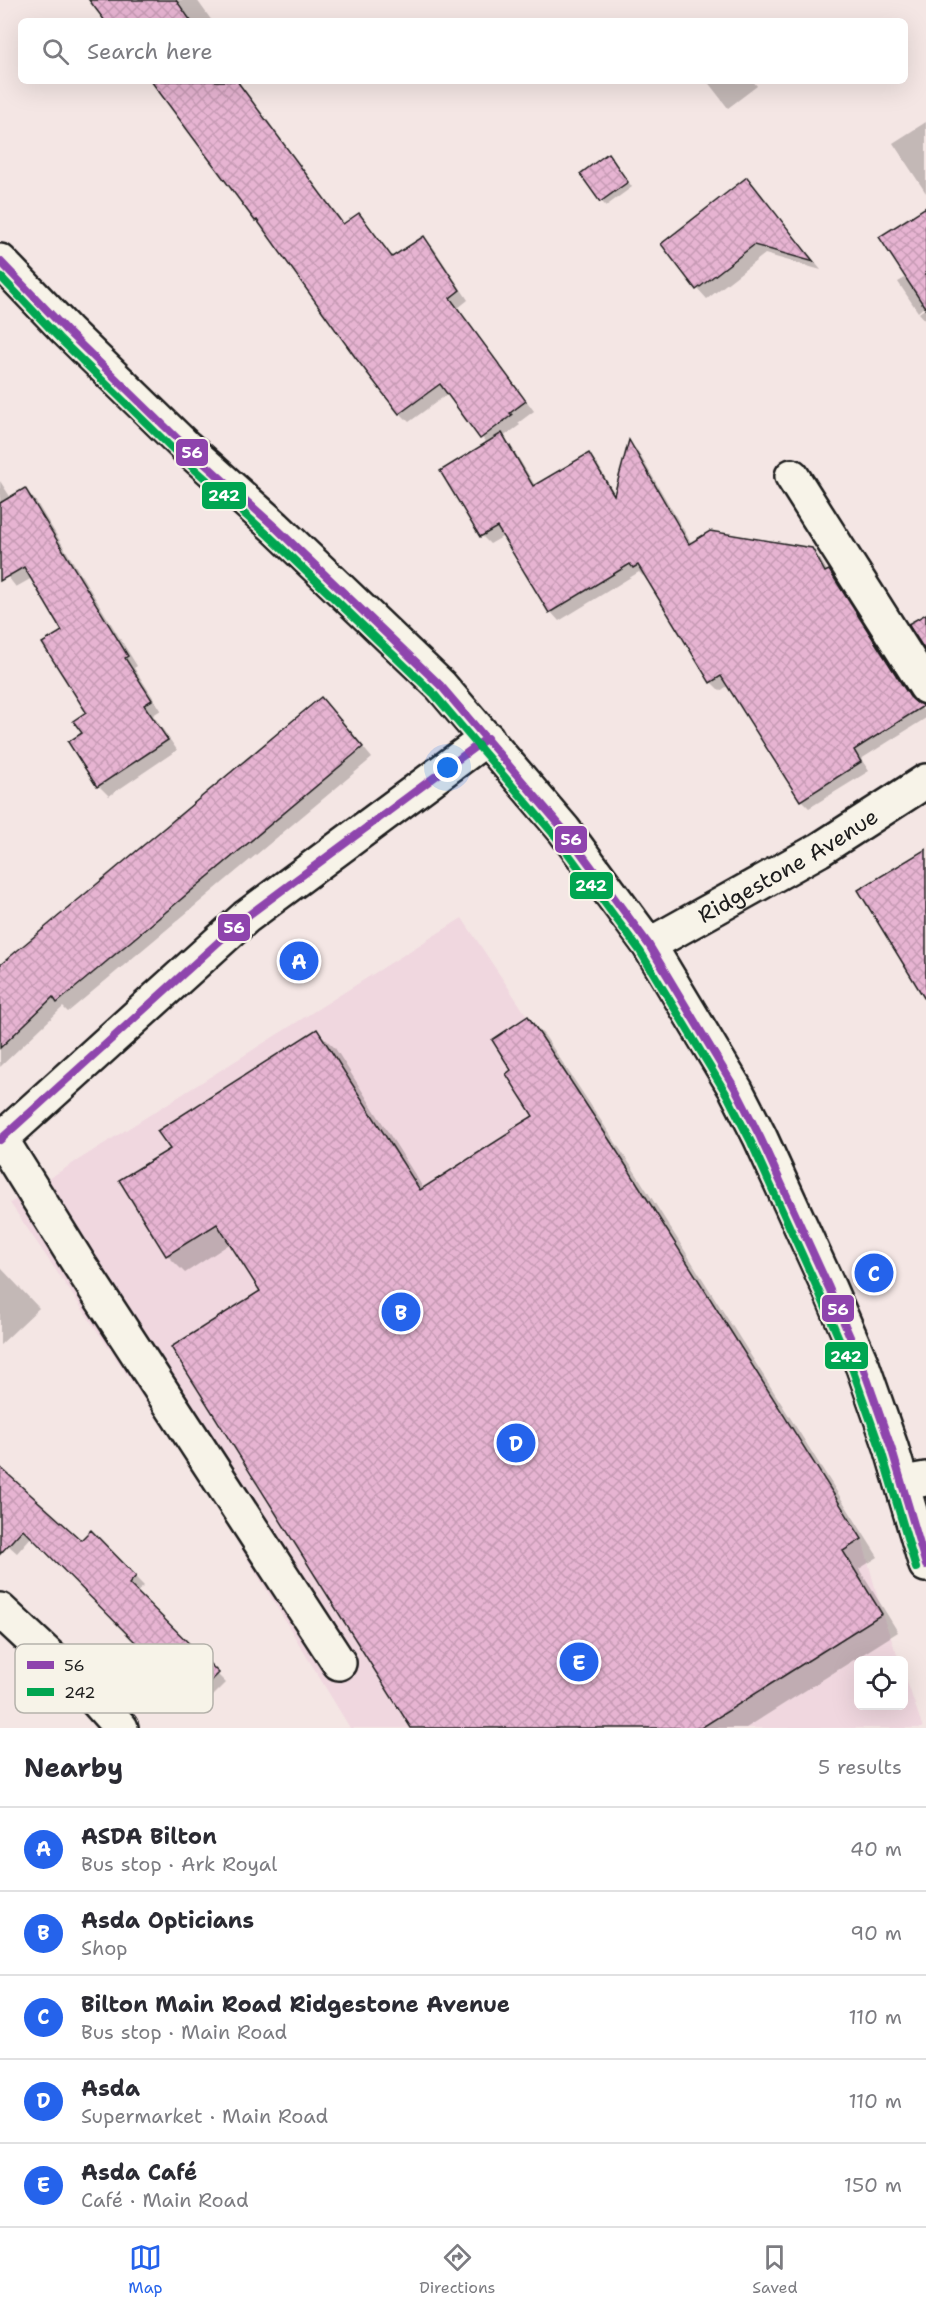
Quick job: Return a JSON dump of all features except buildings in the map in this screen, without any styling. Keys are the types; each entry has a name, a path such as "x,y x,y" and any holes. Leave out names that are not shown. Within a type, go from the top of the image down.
{"main road":[{"path":"0,261 66,330 186,447 384,629 441,686 564,830 649,945 730,1079 760,1137 914,1481 926,1565"},
{"path":"792,476 926,687"},
{"path":"339,1663 1,1139 246,917 486,738"},
{"name":"Ridgestone Avenue","path":"649,945 819,850 926,781"},
{"path":"0,1610 36,1644"},
{"path":"107,1713 121,1728"}],"shaded area":[{"path":"462,918 620,1156 862,1539 882,1614 898,1656 854,1656 854,1710 908,1710 908,1685 923,1728 350,1728 207,1492 10,1203"}],"transit line":[{"name":"56","path":"0,261 66,330 186,447 275,527 441,686 564,830 649,945 736,1090 829,1288 863,1367 891,1447 926,1565"},
{"name":"242","path":"0,276 59,338 179,455 268,535 433,693 556,837 640,951 727,1095 751,1142 819,1292 853,1371 881,1450 916,1568"},
{"name":"56","path":"0,1140 246,917 487,738"}],"place":[{"name":"ASDA Bilton","path":"299,961"},
{"name":"Bilton Main Road Ridgestone Avenue","path":"874,1273"},
{"name":"Asda Opticians","path":"401,1312"},
{"name":"Asda","path":"516,1443"},
{"name":"Asda Café","path":"579,1662"}]}
